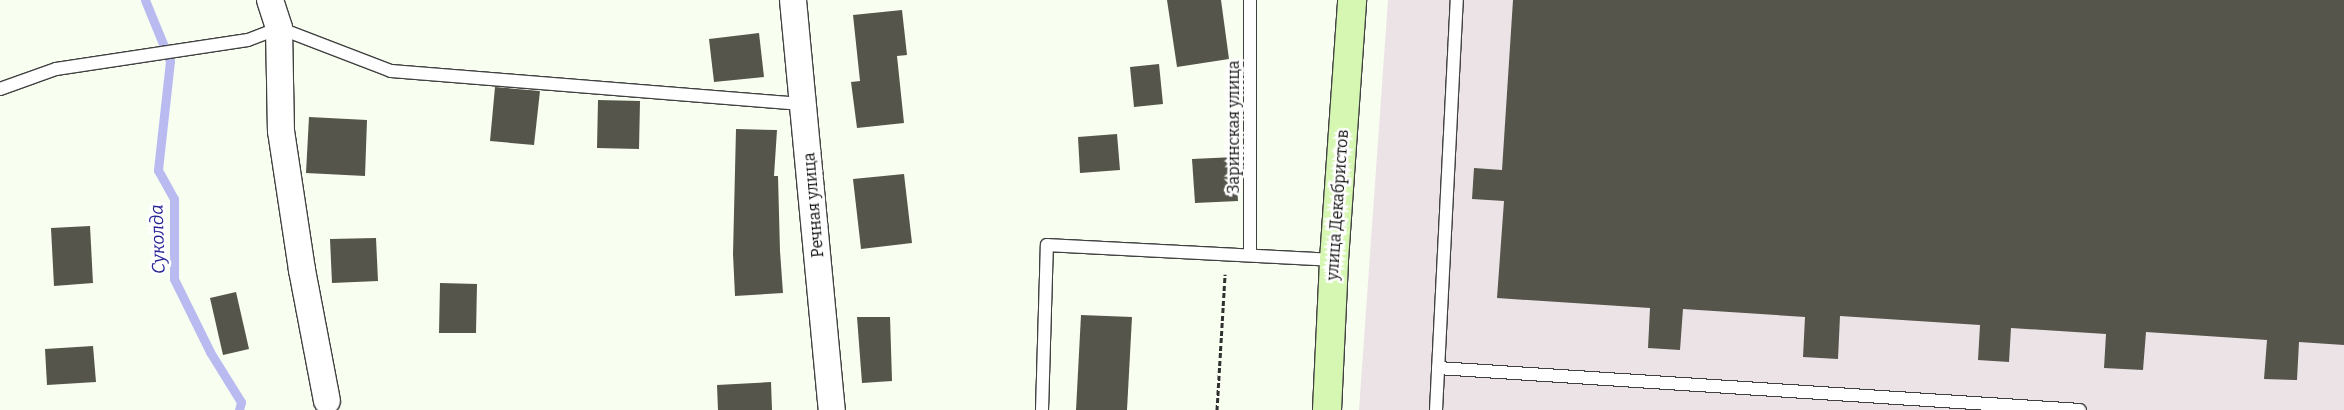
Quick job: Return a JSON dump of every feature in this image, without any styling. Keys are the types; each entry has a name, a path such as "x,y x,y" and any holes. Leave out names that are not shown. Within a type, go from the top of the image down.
{"street":[{"path":"270,0 279,28 281,131 302,270 327,401"},
{"name":"Речная улица","path":"793,0 805,104 832,410"},
{"name":"улица Декабристов","path":"1327,410 1334,260 1352,0"}],"lane":[{"name":"Заринская улица","path":"1250,0 1250,255"},
{"path":"1436,410 1457,0"},
{"path":"0,89 56,69 248,40 279,28 391,71 805,104"},
{"path":"1042,410 1047,245 1334,260"},
{"path":"1438,368 2080,410"}],"path":[{"path":"1217,410 1227,254"}],"shaded area":[{"path":"1388,0 2344,0 2344,410 1359,410"}],"building":[{"path":"1167,0 1221,0 1229,59 1177,67"},
{"path":"1513,0 2344,0 2344,345 2299,342 2297,380 2264,379 2267,340 2146,332 2143,370 2104,368 2106,334 2011,328 2009,362 1978,360 1980,325 1840,316 1838,359 1803,357 1805,317 1683,309 1680,350 1648,348 1650,308 1497,298 1504,201 1472,199 1474,168 1502,170"},
{"path":"902,10 907,55 897,56 904,123 857,128 851,82 860,81 853,15"},
{"path":"759,33 764,77 714,82 709,39"},
{"path":"1159,64 1163,104 1134,107 1130,67"},
{"path":"495,87 540,91 534,145 490,141"},
{"path":"598,100 640,101 639,149 597,148"},
{"path":"309,117 367,120 365,176 306,173"},
{"path":"736,129 777,130 774,176 778,176 783,293 735,296 733,254"},
{"path":"1117,134 1120,170 1080,173 1078,137"},
{"path":"1235,157 1238,201 1195,203 1192,159"},
{"path":"904,174 912,243 861,249 853,179"},
{"path":"90,226 93,283 54,286 51,228"},
{"path":"376,238 378,281 332,283 330,239"},
{"path":"440,283 477,284 476,333 439,333"},
{"path":"236,292 249,349 223,355 210,298"},
{"path":"1081,315 1132,317 1127,410 1076,410"},
{"path":"857,317 890,317 892,381 862,383"},
{"path":"93,346 96,382 47,385 45,349"},
{"path":"771,382 772,410 718,410 717,385"}],"waterway":[{"name":"Суколда","path":"145,0 170,61 158,170 174,199 174,279 210,352 241,402 239,410"}]}
